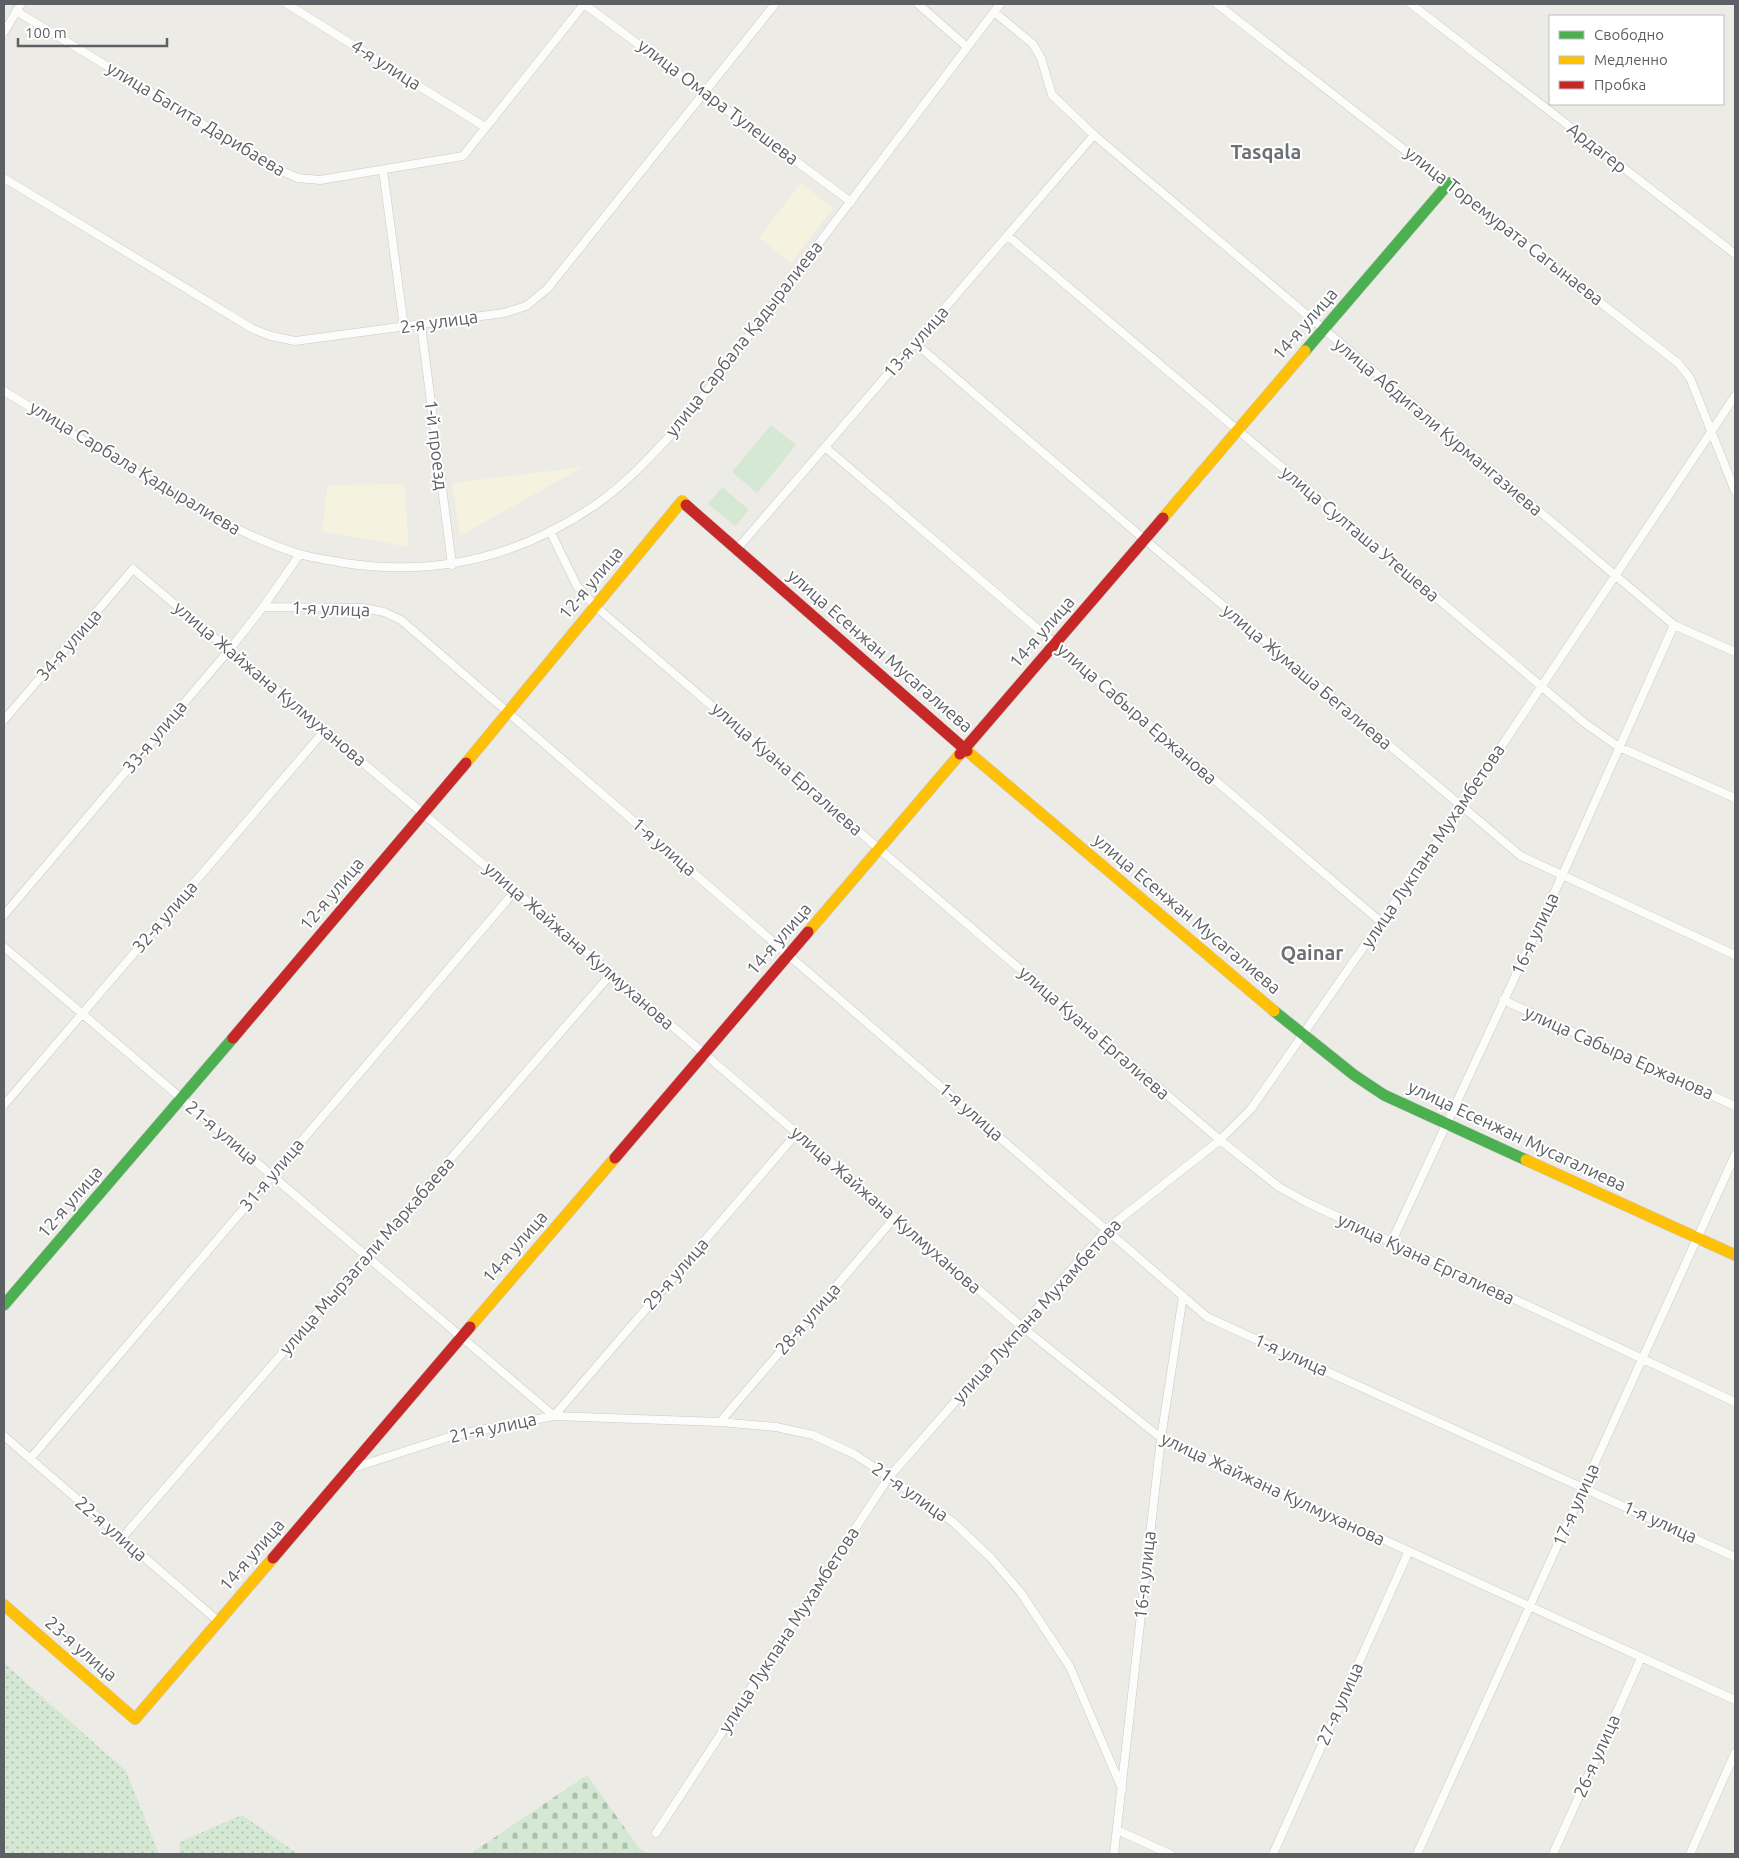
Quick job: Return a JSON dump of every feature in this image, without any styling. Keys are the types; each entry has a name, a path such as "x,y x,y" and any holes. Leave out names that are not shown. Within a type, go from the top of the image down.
{"street":[{"path":"4,32 21,4"},
{"name":"4-я улица","path":"287,4 485,127"},
{"name":"улица Багита Дарибаева","path":"16,11 277,169 298,178 320,180 463,156 584,4"},
{"name":"улица Омара Тулешева","path":"584,4 851,202"},
{"name":"2-я улица","path":"4,178 253,329 271,336 295,341 504,313 526,306 547,289 776,4"},
{"path":"918,4 967,47"},
{"name":"улица Сарбала Қадыралиева","path":"4,390 142,477 205,513 248,535 300,554 378,568 419,568 452,565 503,551 550,530 598,503 630,478 685,420 1000,4"},
{"name":"улица Торемурата Сагынаева","path":"1217,4 1678,363 1690,378 1735,491"},
{"name":"Ардагер","path":"1411,4 1735,254"},
{"name":"улица Абдигали Курмангазиева","path":"994,12 1034,44 1041,58 1052,95 1094,136 1674,624 1735,652"},
{"name":"13-я улица","path":"737,549 1094,136"},
{"path":"382,170 404,327"},
{"name":"14-я улица","path":"135,1719 1449,183"},
{"name":"улица Султаша Утешева","path":"1008,236 1540,686 1618,747 1735,798"},
{"name":"1-й проезд","path":"421,325 452,565"},
{"name":"улица Жумаша Бегалиева","path":"915,343 1144,539 1521,856 1735,955"},
{"name":"улица Лукпана Мухамбетова","path":"656,1833 889,1477 1107,1229 1220,1140 1251,1109 1304,1036 1461,807 1735,396"},
{"name":"улица Сабыра Ержанова","path":"825,447 1381,922"},
{"name":"улица Есенжан Мусагалиева","path":"682,501 965,748 1304,1036 1354,1075 1384,1094 1735,1255"},
{"name":"12-я улица","path":"4,1305 424,814 682,501"},
{"name":"улица Куана Ергалиева","path":"550,530 577,586 595,606 1220,1140 1279,1187 1392,1243 1735,1402"},
{"name":"33-я улица","path":"4,915 230,649 263,607 300,554"},
{"name":"улица Жайжана Кулмуханова","path":"133,569 424,814 1021,1326 1161,1438 1408,1553 1735,1700"},
{"name":"34-я улица","path":"4,720 133,569"},
{"name":"1-я улица","path":"263,607 363,608 384,612 401,620 1207,1317 1735,1556"},
{"name":"16-я улица","path":"1392,1243 1562,876 1674,624"},
{"name":"32-я улица","path":"4,1104 325,730"},
{"name":"31-я улица","path":"30,1459 514,891"},
{"name":"21-я улица","path":"4,947 554,1416"},
{"name":"улица Мырзагали Маркабаева","path":"122,1538 611,974"},
{"name":"улица Сабыра Ержанова","path":"1503,1000 1735,1106"},
{"name":"29-я улица","path":"554,1416 797,1133"},
{"name":"17-я улица","path":"1417,1854 1735,1155"},
{"name":"28-я улица","path":"720,1422 895,1217"},
{"name":"16-я улица","path":"1114,1854 1161,1438 1183,1296"},
{"name":"21-я улица","path":"348,1470 455,1436 554,1416 720,1422 776,1427 813,1435 854,1454 889,1477 953,1522 992,1559 1021,1593 1070,1667 1122,1789"},
{"name":"22-я улица","path":"4,1436 218,1621"},
{"name":"27-я улица","path":"1273,1854 1408,1553"},
{"name":"23-я улица","path":"4,1605 135,1719"},
{"name":"26-я улица","path":"1554,1854 1641,1658"},
{"path":"1690,1854 1735,1753"},
{"path":"1117,1830 1170,1854"}],"shaded area":[{"path":"801,183 833,208 791,263 759,238"},
{"path":"583,467 460,536 452,483"},
{"path":"404,484 409,547 322,531 327,485"}],"green space":[{"path":"771,425 796,445 757,493 732,472"},
{"path":"722,487 749,510 735,526 708,504"},
{"path":"4,1663 126,1771 159,1854 4,1854"},
{"path":"587,1775 639,1848 648,1854 475,1854 473,1852"},
{"path":"242,1815 298,1854 179,1854 180,1842"}],"traffic: fast":[{"path":"1305,351 1449,183"},
{"path":"1274,1011 1354,1075 1384,1095 1526,1160"},
{"path":"4,1305 233,1038"}],"traffic: slow":[{"path":"1163,518 1305,351"},
{"path":"466,763 682,501 686,505"},
{"path":"967,751 1274,1011"},
{"path":"808,932 960,754"},
{"path":"470,1327 615,1158"},
{"path":"1526,1160 1735,1255"},
{"path":"4,1605 135,1719 273,1558"}],"traffic: jam":[{"path":"686,505 967,751"},
{"path":"960,754 1163,518"},
{"path":"233,1038 466,763"},
{"path":"615,1158 808,932"},
{"path":"273,1558 470,1327"}],"district":[{"name":"Tasqala","path":"1266,152"},
{"name":"Qainar","path":"1312,953"}]}
